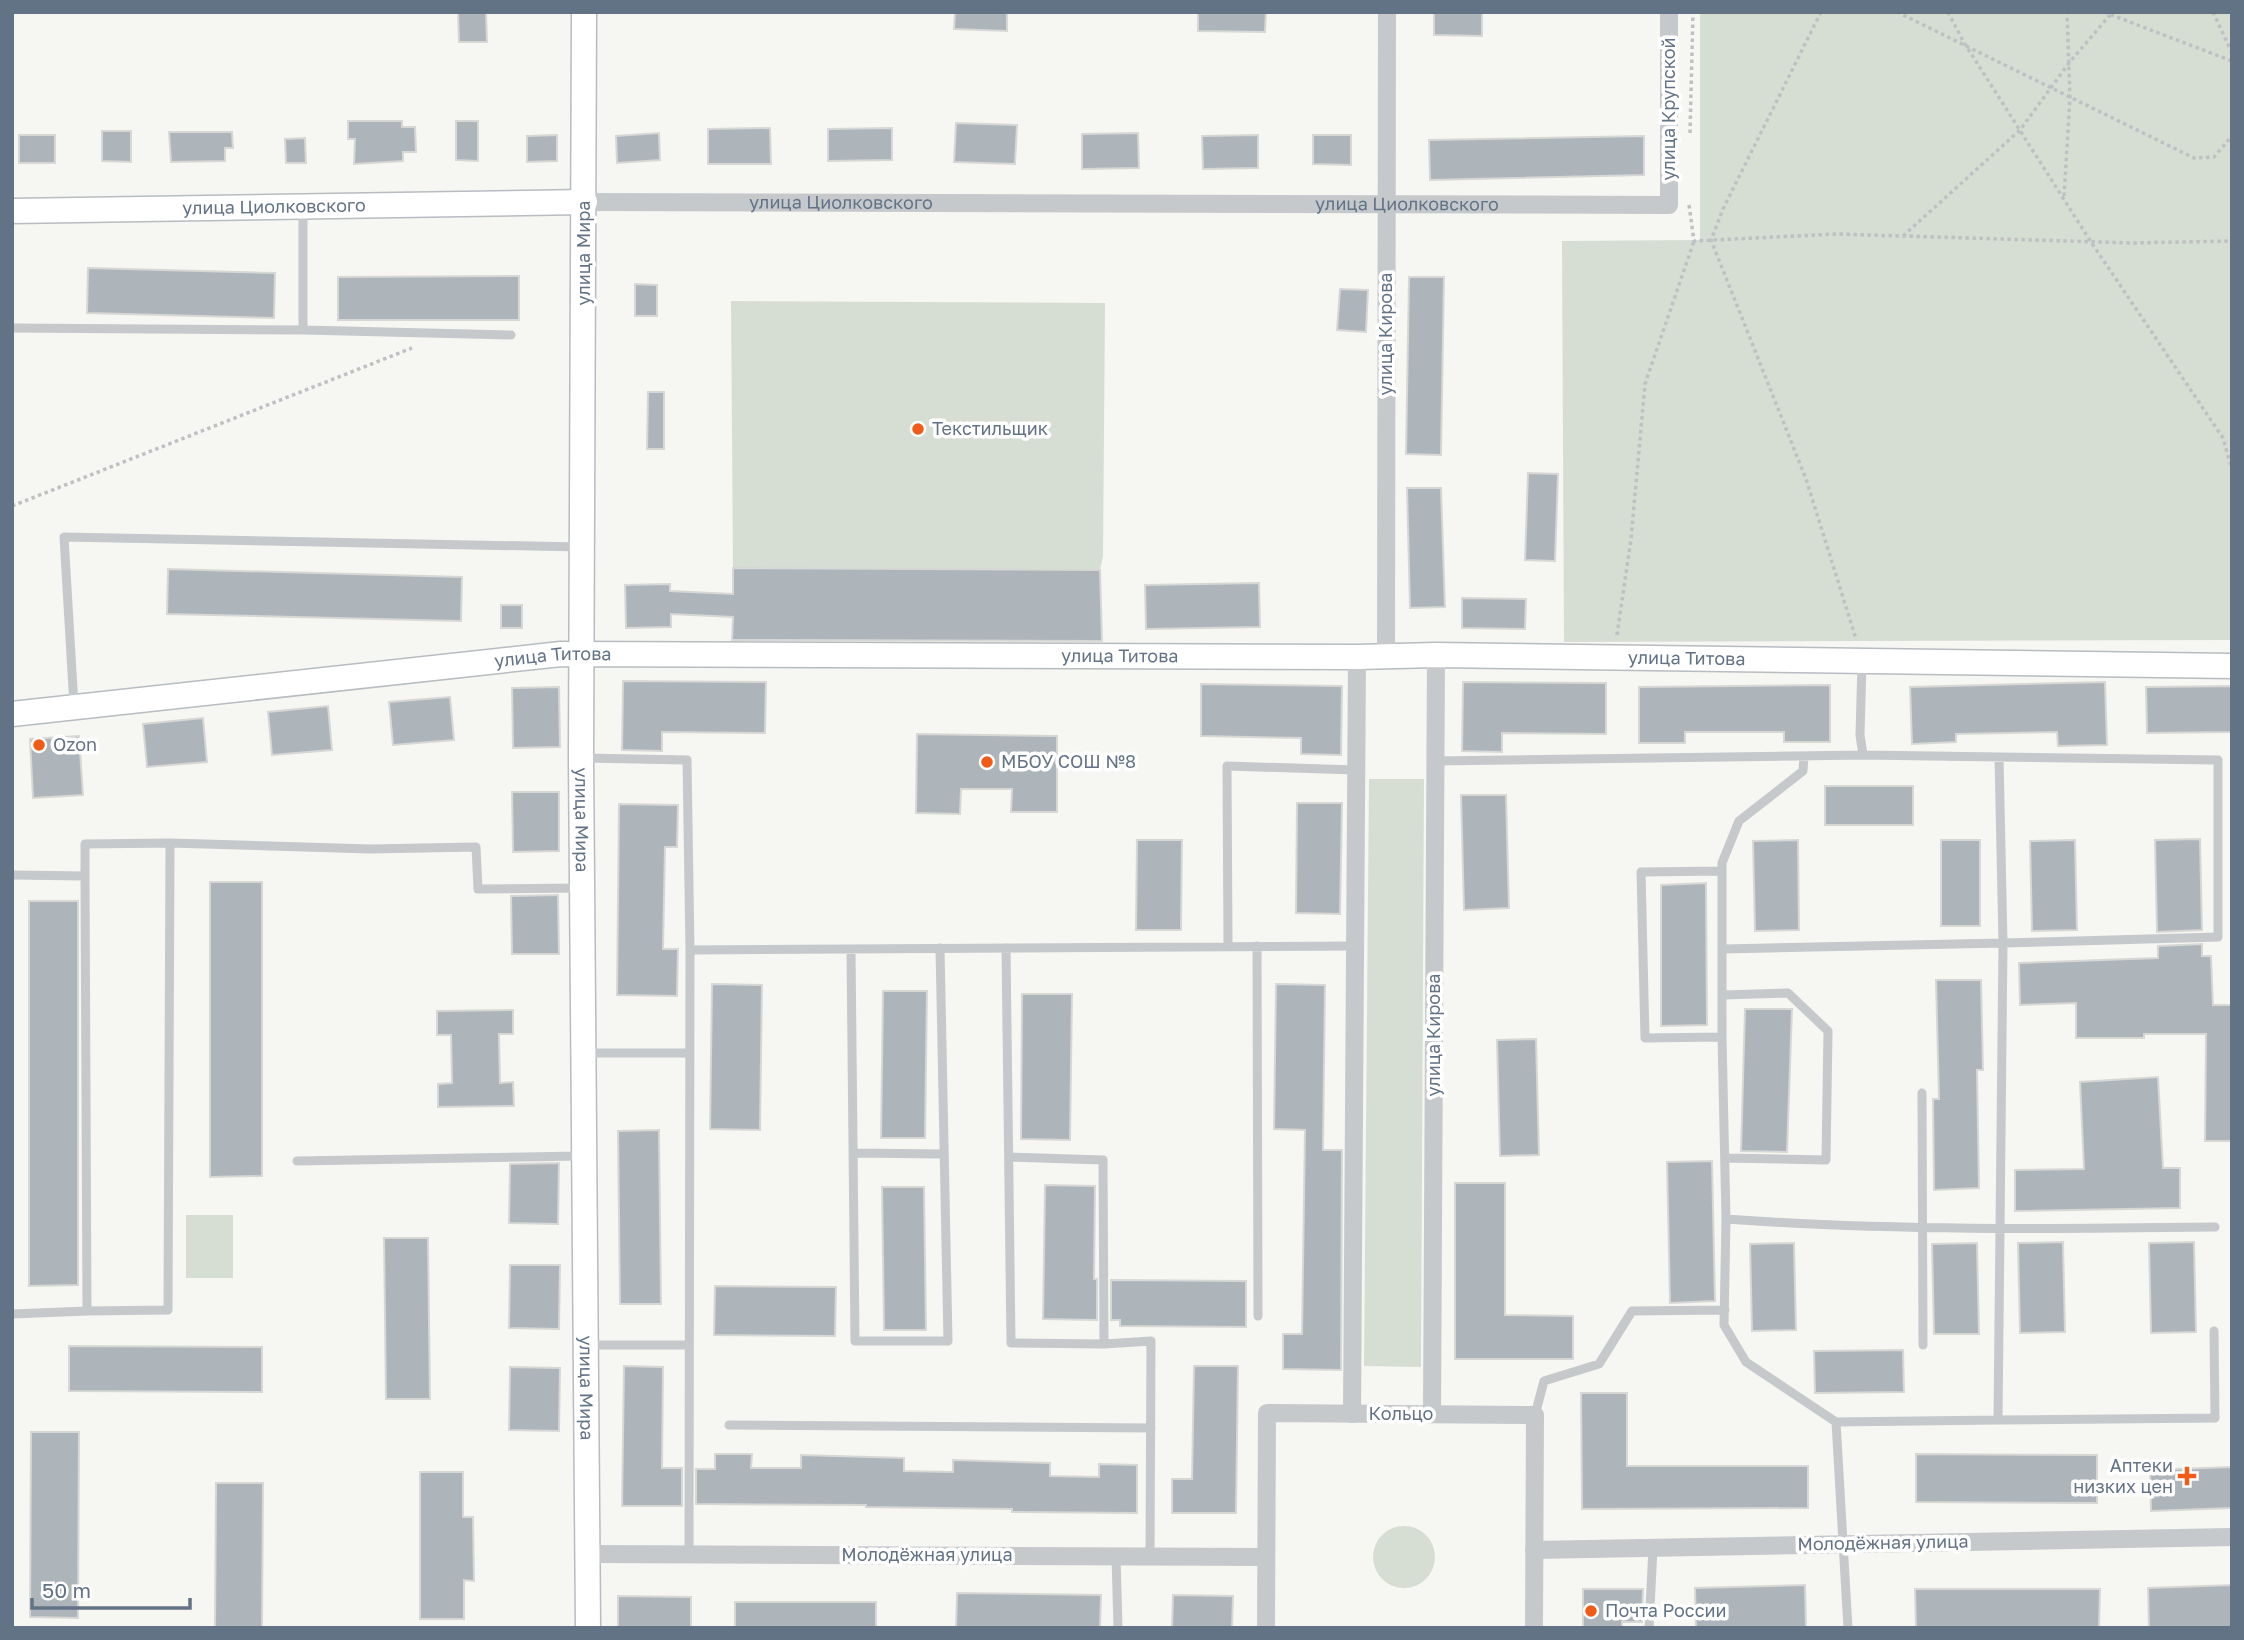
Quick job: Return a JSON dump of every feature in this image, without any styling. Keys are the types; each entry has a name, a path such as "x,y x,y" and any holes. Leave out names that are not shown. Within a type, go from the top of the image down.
{"street":[{"name":"улица Мира","path":"584,12 581,758 588,1628"},
{"name":"улица Кирова","path":"1386,656 1387,12"},
{"name":"улица Крупской","path":"1669,12 1669,205"},
{"name":"улица Циолковского","path":"12,211 584,202 1669,205"},
{"name":"улица Титова","path":"12,714 582,654 1436,655 2232,666"},
{"name":"улица Кирова","path":"1432,1414 1436,655"},
{"path":"1352,1414 1357,657"},
{"name":"Кольцо","path":"1266,1628 1267,1413 1535,1415"},
{"path":"1534,1628 1535,1415"},
{"name":"Молодёжная улица","path":"1534,1550 2232,1537"},
{"name":"Молодёжная улица","path":"588,1554 1266,1557"}],"lane":[{"path":"303,206 303,330"},
{"path":"12,328 511,335"},
{"path":"74,708 64,537 583,547"},
{"path":"1862,661 1860,735 1863,755"},
{"path":"1435,761 1863,755 2218,760 2218,937 1723,949"},
{"path":"1804,756 1803,771 1739,821 1722,863 1726,1219 1724,1325 1746,1362 1836,1422 2215,1418 2214,1331"},
{"path":"1998,1420 2003,943 1999,757"},
{"path":"581,758 687,760 690,950 689,1554"},
{"path":"1228,946 1227,765 1356,770"},
{"path":"12,1314 167,1310 170,843"},
{"path":"87,1311 85,844 170,843 370,849 476,847 478,889 582,888"},
{"path":"1722,871 1641,872 1645,1038 1722,1037"},
{"path":"12,875 85,876"},
{"path":"1256,946 1258,1316"},
{"path":"690,950 1355,946"},
{"path":"851,949 855,1342 948,1342 940,948"},
{"path":"1006,948 1011,1343 1104,1344 1151,1341 1150,1556"},
{"path":"1723,995 1788,993 1828,1031 1826,1160 1725,1158"},
{"path":"582,1053 690,1053"},
{"path":"1922,1093 1923,1345"},
{"path":"853,1153 944,1154"},
{"path":"297,1161 583,1156"},
{"path":"1009,1157 1103,1160 1104,1344"},
{"path":"1726,1219 1799,1224 2001,1229 2215,1227"},
{"path":"1535,1415 1544,1381 1599,1364 1632,1311 1725,1310"},
{"path":"585,1345 689,1345"},
{"path":"1836,1422 1848,1628"},
{"path":"729,1425 1151,1428"},
{"path":"1648,1628 1653,1548"},
{"path":"1116,1556 1118,1628"}],"path":[{"path":"1821,12 1723,209 1711,240 1806,479 1862,661"},
{"path":"1897,12 2194,158 2214,157 2232,136"},
{"path":"1948,12 1967,48 2091,242 2222,438 2232,470"},
{"path":"2063,198 2070,98 2067,12"},
{"path":"2104,12 2232,61"},
{"path":"2213,12 2232,53"},
{"path":"1903,236 2020,130 2069,63 2110,15"},
{"path":"1614,658 1631,539 1645,384 1694,241 1689,203"},
{"path":"1694,241 1836,234 2091,242 2232,241"},
{"path":"12,506 450,333"}],"shaded area":[{"path":"1700,12 2232,12 2232,640 1564,642 1562,241 1700,240"},
{"name":"Текстильщик","path":"731,301 1105,303 1103,556 1100,570 733,568"},
{"path":"1369,779 1424,779 1421,1367 1364,1366"},
{"path":"186,1215 233,1215 233,1278 186,1278"},
{"path":"1398,1526 1410,1526 1426,1535 1433,1545 1433,1569 1426,1579 1410,1588 1398,1588 1387,1583 1378,1574 1373,1563 1373,1551 1378,1540 1387,1531"}],"building":[{"path":"458,12 486,12 487,42 459,42"},
{"path":"955,12 1007,12 1007,31 954,29"},
{"path":"1198,12 1266,12 1265,32 1198,31"},
{"path":"1434,12 1482,12 1482,36 1434,35"},
{"path":"348,121 402,121 402,127 415,127 416,152 403,152 403,161 354,164 355,139 348,139"},
{"path":"456,121 478,121 478,161 456,160"},
{"path":"956,123 1017,125 1015,164 954,162"},
{"path":"770,128 771,164 708,164 708,129"},
{"path":"892,128 892,160 828,161 828,129"},
{"path":"102,131 131,131 131,162 102,161"},
{"path":"169,132 232,132 233,148 225,148 225,161 171,162"},
{"path":"659,133 660,160 617,163 616,136"},
{"path":"1138,133 1139,168 1082,169 1082,134"},
{"path":"19,135 55,135 55,163 19,163"},
{"path":"557,135 557,161 527,162 527,136"},
{"path":"1258,135 1258,168 1203,169 1202,136"},
{"path":"1313,135 1351,135 1351,165 1313,164"},
{"path":"1644,136 1644,175 1430,180 1429,140"},
{"path":"305,138 306,163 286,163 285,139"},
{"path":"88,268 275,273 274,318 87,313"},
{"path":"519,276 519,320 338,320 338,277"},
{"path":"1409,277 1444,277 1441,455 1406,454"},
{"path":"635,284 657,285 657,316 635,316"},
{"path":"1340,289 1368,290 1366,332 1337,330"},
{"path":"648,392 664,392 664,449 647,449"},
{"path":"1528,473 1558,474 1555,561 1525,560"},
{"path":"1407,488 1441,488 1445,607 1410,608"},
{"path":"733,568 1100,570 1102,641 732,640 733,617 671,614 671,627 626,628 625,585 670,584 670,591 733,594"},
{"path":"168,569 462,577 461,621 167,614"},
{"path":"1259,583 1260,627 1146,629 1145,585"},
{"path":"1462,598 1526,599 1525,629 1462,628"},
{"path":"501,605 522,605 522,628 501,628"},
{"path":"623,681 766,682 765,733 662,732 662,751 622,750"},
{"path":"1463,682 1606,683 1606,734 1502,733 1502,752 1462,751"},
{"path":"2105,682 2107,745 2058,746 2057,732 1956,734 1956,742 1912,744 1910,687"},
{"path":"1201,684 1342,686 1341,755 1301,754 1301,738 1201,736"},
{"path":"1830,685 1830,742 1784,742 1784,732 1685,732 1685,743 1639,743 1639,687"},
{"path":"2232,686 2232,732 2147,733 2146,687"},
{"path":"559,687 560,747 513,748 512,688"},
{"path":"450,697 454,740 393,745 389,702"},
{"path":"328,706 332,750 272,755 268,712"},
{"path":"203,718 207,762 147,767 143,724"},
{"name":"МБОУ СОШ №8","path":"917,734 1057,736 1057,812 1011,812 1012,789 961,789 960,814 916,813"},
{"path":"79,736 83,795 33,798 30,739"},
{"path":"1825,786 1913,786 1913,825 1825,825"},
{"path":"512,792 559,792 559,851 513,852"},
{"path":"1461,795 1506,795 1509,908 1464,910"},
{"path":"1297,803 1342,803 1340,914 1296,913"},
{"path":"619,804 678,805 677,847 665,847 663,949 678,949 677,996 617,995"},
{"path":"2200,839 2202,930 2157,932 2155,840"},
{"path":"1137,840 1182,840 1181,930 1136,930"},
{"path":"1798,840 1799,930 1755,931 1753,841"},
{"path":"1941,840 1980,840 1980,926 1941,926"},
{"path":"2075,840 2077,930 2032,931 2030,841"},
{"path":"210,882 262,882 262,1176 210,1177"},
{"path":"1706,883 1707,1025 1661,1026 1661,885"},
{"path":"558,895 559,954 512,954 511,896"},
{"path":"29,901 78,901 78,1285 29,1286"},
{"path":"2202,944 2202,956 2211,956 2213,1005 2232,1005 2232,1141 2205,1141 2206,1034 2076,1038 2076,1003 2020,1005 2019,963 2158,958 2158,946"},
{"path":"1936,980 1981,980 1983,1070 1977,1070 1979,1188 1934,1190 1933,1099 1939,1099"},
{"path":"712,984 762,985 760,1130 710,1129"},
{"path":"1276,984 1325,985 1323,1150 1342,1150 1341,1370 1283,1369 1283,1334 1302,1334 1305,1130 1274,1129"},
{"path":"883,991 927,991 925,1138 881,1138"},
{"path":"1022,994 1072,994 1070,1140 1021,1139"},
{"path":"1745,1009 1792,1009 1787,1152 1741,1151"},
{"path":"513,1010 513,1034 499,1034 500,1083 513,1082 514,1106 438,1107 438,1084 452,1083 451,1035 437,1035 437,1011"},
{"path":"1536,1039 1539,1155 1500,1156 1497,1040"},
{"path":"2158,1077 2163,1168 2180,1168 2180,1208 2015,1211 2015,1170 2084,1169 2080,1082"},
{"path":"659,1130 661,1304 620,1304 618,1131"},
{"path":"1712,1161 1715,1301 1670,1303 1667,1162"},
{"path":"559,1163 558,1224 509,1223 510,1164"},
{"path":"1455,1183 1505,1183 1505,1315 1573,1316 1573,1359 1455,1359"},
{"path":"1045,1185 1095,1186 1094,1279 1097,1279 1097,1320 1043,1319"},
{"path":"882,1187 924,1187 926,1330 884,1330"},
{"path":"384,1238 428,1238 430,1399 386,1399"},
{"path":"2063,1242 2065,1332 2020,1333 2018,1243"},
{"path":"2194,1242 2196,1332 2151,1333 2149,1243"},
{"path":"1794,1243 1796,1330 1752,1331 1750,1244"},
{"path":"1977,1243 1979,1334 1934,1334 1932,1244"},
{"path":"510,1265 560,1265 559,1329 509,1328"},
{"path":"1111,1280 1246,1281 1246,1327 1120,1326 1120,1320 1111,1320"},
{"path":"715,1286 836,1287 835,1336 714,1335"},
{"path":"69,1346 262,1347 262,1392 69,1391"},
{"path":"1903,1350 1904,1392 1815,1393 1814,1351"},
{"path":"624,1366 663,1367 662,1468 682,1468 682,1506 622,1506"},
{"path":"1194,1366 1238,1366 1236,1513 1172,1513 1172,1479 1192,1479"},
{"path":"510,1367 560,1368 559,1431 509,1430"},
{"path":"1581,1393 1627,1393 1627,1466 1808,1466 1808,1508 1582,1509"},
{"path":"31,1432 79,1432 78,1618 30,1617"},
{"path":"715,1454 752,1454 751,1468 801,1468 801,1455 904,1458 904,1471 953,1472 953,1460 1050,1463 1050,1476 1099,1477 1099,1464 1137,1465 1137,1513 1012,1512 1012,1509 866,1505 696,1504 696,1469 715,1469"},
{"path":"1916,1454 2097,1455 2097,1503 1916,1502"},
{"path":"2232,1467 2232,1508 2151,1511 2150,1470"},
{"path":"420,1472 463,1472 463,1517 473,1517 474,1581 464,1580 464,1619 420,1619"},
{"path":"216,1483 263,1483 262,1628 215,1628"},
{"path":"1805,1585 1806,1628 1696,1628 1695,1588"},
{"path":"2232,1585 2232,1628 2149,1628 2148,1588"},
{"path":"1583,1589 1643,1589 1642,1622 1622,1622 1622,1628 1583,1628"},
{"path":"1915,1589 2100,1589 2099,1628 1916,1628"},
{"path":"957,1593 1101,1595 1100,1628 956,1628"},
{"path":"1173,1595 1233,1596 1232,1628 1172,1628"},
{"path":"618,1596 691,1597 691,1628 618,1628"},
{"path":"735,1602 876,1602 876,1628 735,1628"}],"place":[{"name":"Текстильщик","path":"918,429"},
{"name":"Ozon","path":"39,745"},
{"name":"МБОУ СОШ №8","path":"987,762"},
{"name":"Аптеки низких цен","path":"2187,1476"},
{"name":"Почта России","path":"1591,1611"}]}
